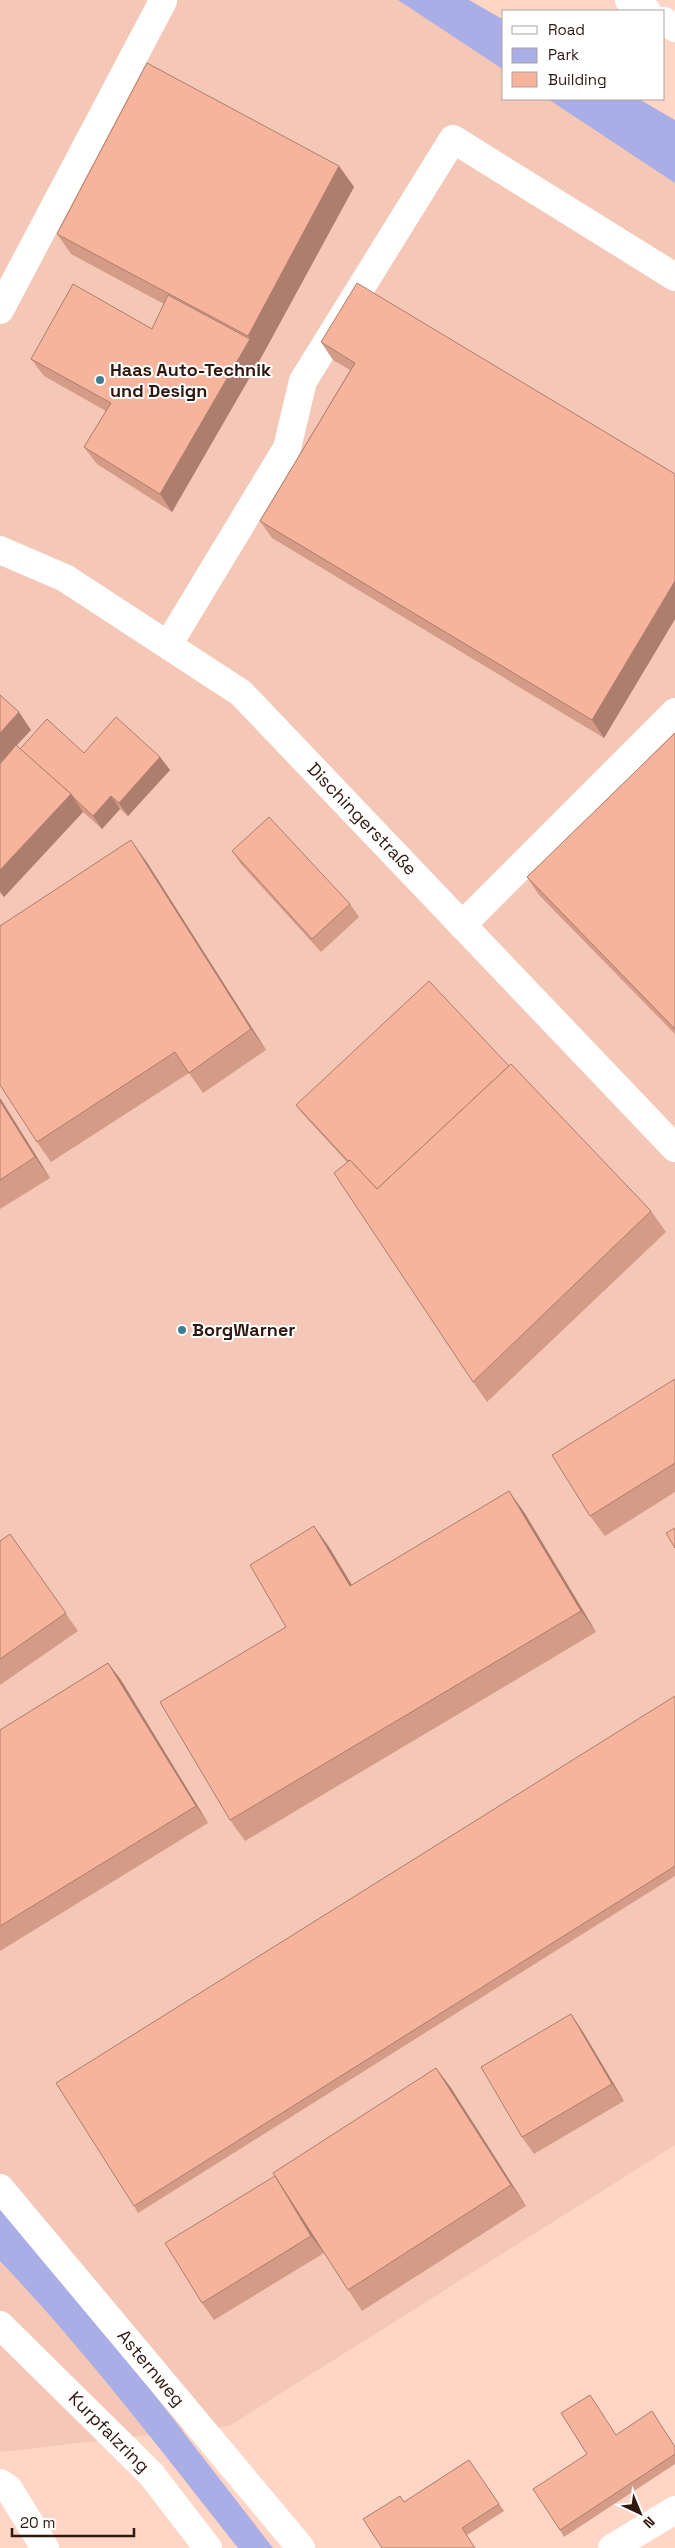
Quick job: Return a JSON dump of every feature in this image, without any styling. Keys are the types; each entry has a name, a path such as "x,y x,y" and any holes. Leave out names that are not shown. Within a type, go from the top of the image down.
{"main road":[{"path":"629,0 646,10"},
{"path":"0,310 163,1"},
{"path":"168,645 287,448 303,381 453,139 675,276"},
{"name":"Dischingerstraße","path":"0,550 65,578 241,693 674,1146"},
{"path":"462,925 675,712"},
{"name":"Asternweg","path":"0,2188 301,2548"},
{"name":"Kurpfalzring","path":"0,2325 151,2474 208,2548"},
{"path":"0,2483 9,2489 45,2548"},
{"path":"612,2548 675,2510"}],"shaded area":[{"path":"0,0 421,0 502,41 502,100 612,100 675,137 675,2145 229,2426 0,2452"}],"green space":[{"path":"398,0 469,0 502,19 502,69"},
{"path":"550,100 641,100 675,120 675,183"},
{"path":"0,2206 54,2265 273,2548 238,2548 93,2366 0,2261"}],"building":[{"path":"147,63 339,166 248,336 57,234"},
{"path":"357,283 675,474 675,581 592,720 260,521 355,363 321,342"},
{"path":"73,284 152,329 168,295 250,339 160,494 84,447 111,403 31,359"},
{"path":"0,695 19,712 0,733"},
{"path":"116,717 160,757 119,803 111,796 93,816 20,749 47,719 84,753"},
{"path":"675,733 675,1029 527,877"},
{"path":"16,745 71,794 0,870 0,764"},
{"path":"269,817 350,904 312,939 232,851"},
{"path":"131,840 251,1029 189,1073 175,1052 37,1142 0,1085 0,926"},
{"path":"429,981 509,1066 377,1189 296,1105"},
{"path":"511,1064 651,1211 473,1382 334,1173 350,1160 377,1189"},
{"path":"0,1101 35,1157 0,1180"},
{"path":"675,1379 675,1463 590,1516 552,1455"},
{"path":"509,1491 581,1611 230,1820 160,1702 286,1627 250,1565 314,1526 350,1586"},
{"path":"675,1528 675,1548 666,1533"},
{"path":"10,1534 66,1613 0,1659 0,1541"},
{"path":"108,1663 196,1806 0,1926 0,1730"},
{"path":"675,1696 675,1866 134,2206 56,2083"},
{"path":"571,2014 612,2084 522,2137 481,2067"},
{"path":"436,2068 511,2185 348,2290 273,2173"},
{"path":"275,2176 311,2236 202,2303 165,2243"},
{"path":"590,2395 616,2435 652,2411 675,2447 675,2454 560,2530 533,2489 587,2454 561,2413"},
{"path":"469,2460 499,2504 462,2528 475,2548 382,2548 363,2519 400,2496 404,2502"}],"place":[{"name":"Haas Auto-Technik und Design","path":"100,380"},
{"name":"BorgWarner","path":"182,1330"}]}
